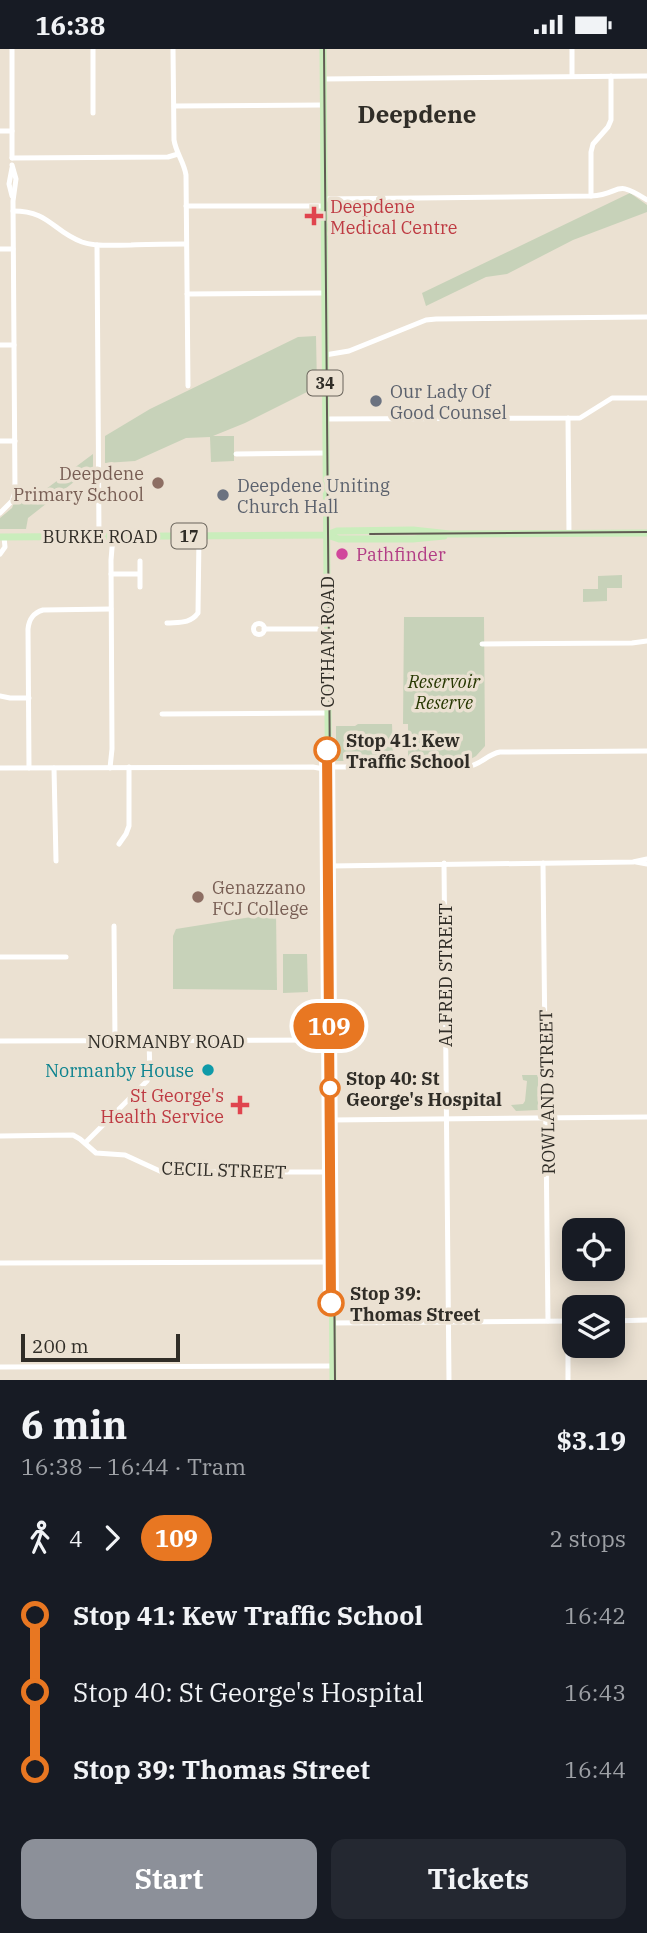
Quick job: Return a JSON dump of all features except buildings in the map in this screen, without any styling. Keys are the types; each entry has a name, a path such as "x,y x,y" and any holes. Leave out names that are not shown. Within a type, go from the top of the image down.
{"main road":[{"name":"34","path":"323,49 327,535"},
{"name":"BURKE ROAD","path":"2,537 327,535 337,531 392,530 450,534 647,533"},
{"name":"COTHAM ROAD","path":"327,535 333,1380"}],"street":[{"path":"1,511 12,501 15,492 13,201 16,179 12,161 12,49"},
{"path":"93,49 93,113"},
{"path":"173,49 174,140 185,170 188,386"},
{"path":"572,49 572,76"},
{"path":"591,196 593,144 611,120 611,76"},
{"path":"323,79 647,76"},
{"path":"174,106 323,106"},
{"path":"0,131 12,131"},
{"path":"12,161 168,157 178,154"},
{"path":"186,206 591,196 620,187 632,190 647,200"},
{"path":"13,211 42,216 72,237 86,243 186,244"},
{"path":"97,245 99,536"},
{"path":"0,249 13,249"},
{"path":"187,294 325,293"},
{"path":"325,355 349,351 426,320 647,317"},
{"path":"0,345 14,345"},
{"path":"326,419 580,418 612,398 647,398"},
{"path":"568,418 569,534"},
{"path":"0,441 15,441"},
{"path":"236,454 326,453"},
{"path":"111,536 112,768"},
{"path":"167,623 188,622 198,613 199,536"},
{"path":"1,553 5,547 2,537"},
{"path":"140,561 140,587"},
{"path":"111,574 139,574"},
{"path":"29,768 29,626 34,614 46,609 111,609"},
{"path":"264,629 327,629"},
{"path":"482,644 647,643"},
{"path":"0,696 29,698"},
{"path":"162,714 328,713"},
{"path":"0,768 467,767 477,765 492,754 500,752 647,751"},
{"path":"119,843 129,826 130,767"},
{"path":"54,768 56,861"},
{"path":"330,866 647,862"},
{"name":"ALFRED STREET","path":"444,863 449,1380"},
{"name":"ROWLAND STREET","path":"543,863 548,1321"},
{"path":"114,926 115,1041"},
{"path":"0,957 66,957"},
{"name":"NORMANBY ROAD","path":"0,1041 331,1040"},
{"path":"85,1143 149,1079 149,1041"},
{"path":"331,1120 647,1117"},
{"name":"CECIL STREET","path":"0,1136 73,1135 96,1153 125,1155 162,1172 332,1173"},
{"path":"0,1263 332,1262"},
{"path":"625,1321 647,1320"},
{"path":"333,1323 562,1321"},
{"path":"568,1380 569,1358"},
{"path":"0,1367 333,1366"}],"green space":[{"path":"630,193 647,205 647,212 573,240 507,274 486,277 426,306 422,293"},
{"path":"316,336 317,387 213,436 234,436 234,461 211,462 210,437 186,438 135,461 105,463 105,436 150,409 298,337"},
{"path":"93,454 93,467 28,518 26,529 0,529 0,518 12,508 18,492 42,492"},
{"path":"622,575 622,588 607,588 607,601 583,602 583,589 598,589 598,576"},
{"name":"Reservoir Reserve","path":"404,617 484,617 485,746 469,760 408,760 408,724 403,724"},
{"path":"392,724 393,752 387,761 336,761 336,726"},
{"path":"276,913 277,990 173,989 173,936 176,929"},
{"path":"283,954 307,954 308,992 283,993"},
{"path":"522,1075 538,1075 538,1110 516,1111 511,1105 523,1104 525,1101 527,1081 523,1080"}],"tram line":[{"path":"324,49 335,1380"},
{"path":"370,534 647,532"},
{"name":"109","path":"327,750 331,1303"}],"place":[{"name":"Deepdene Medical Centre","path":"314,216"},
{"name":"Our Lady Of Good Counsel","path":"376,401"},
{"name":"Deepdene Primary School","path":"158,483"},
{"name":"Deepdene Uniting Church Hall","path":"223,495"},
{"name":"Pathfinder","path":"342,554"},
{"name":"Stop 41: Kew Traffic School","path":"327,750"},
{"name":"Genazzano FCJ College","path":"198,897"},
{"name":"Normanby House","path":"208,1070"},
{"name":"Stop 40: St George's Hospital","path":"330,1088"},
{"name":"St George's Health Service","path":"240,1105"},
{"name":"Stop 39: Thomas Street","path":"331,1303"}],"district":[{"name":"Deepdene","path":"417,114"}]}
